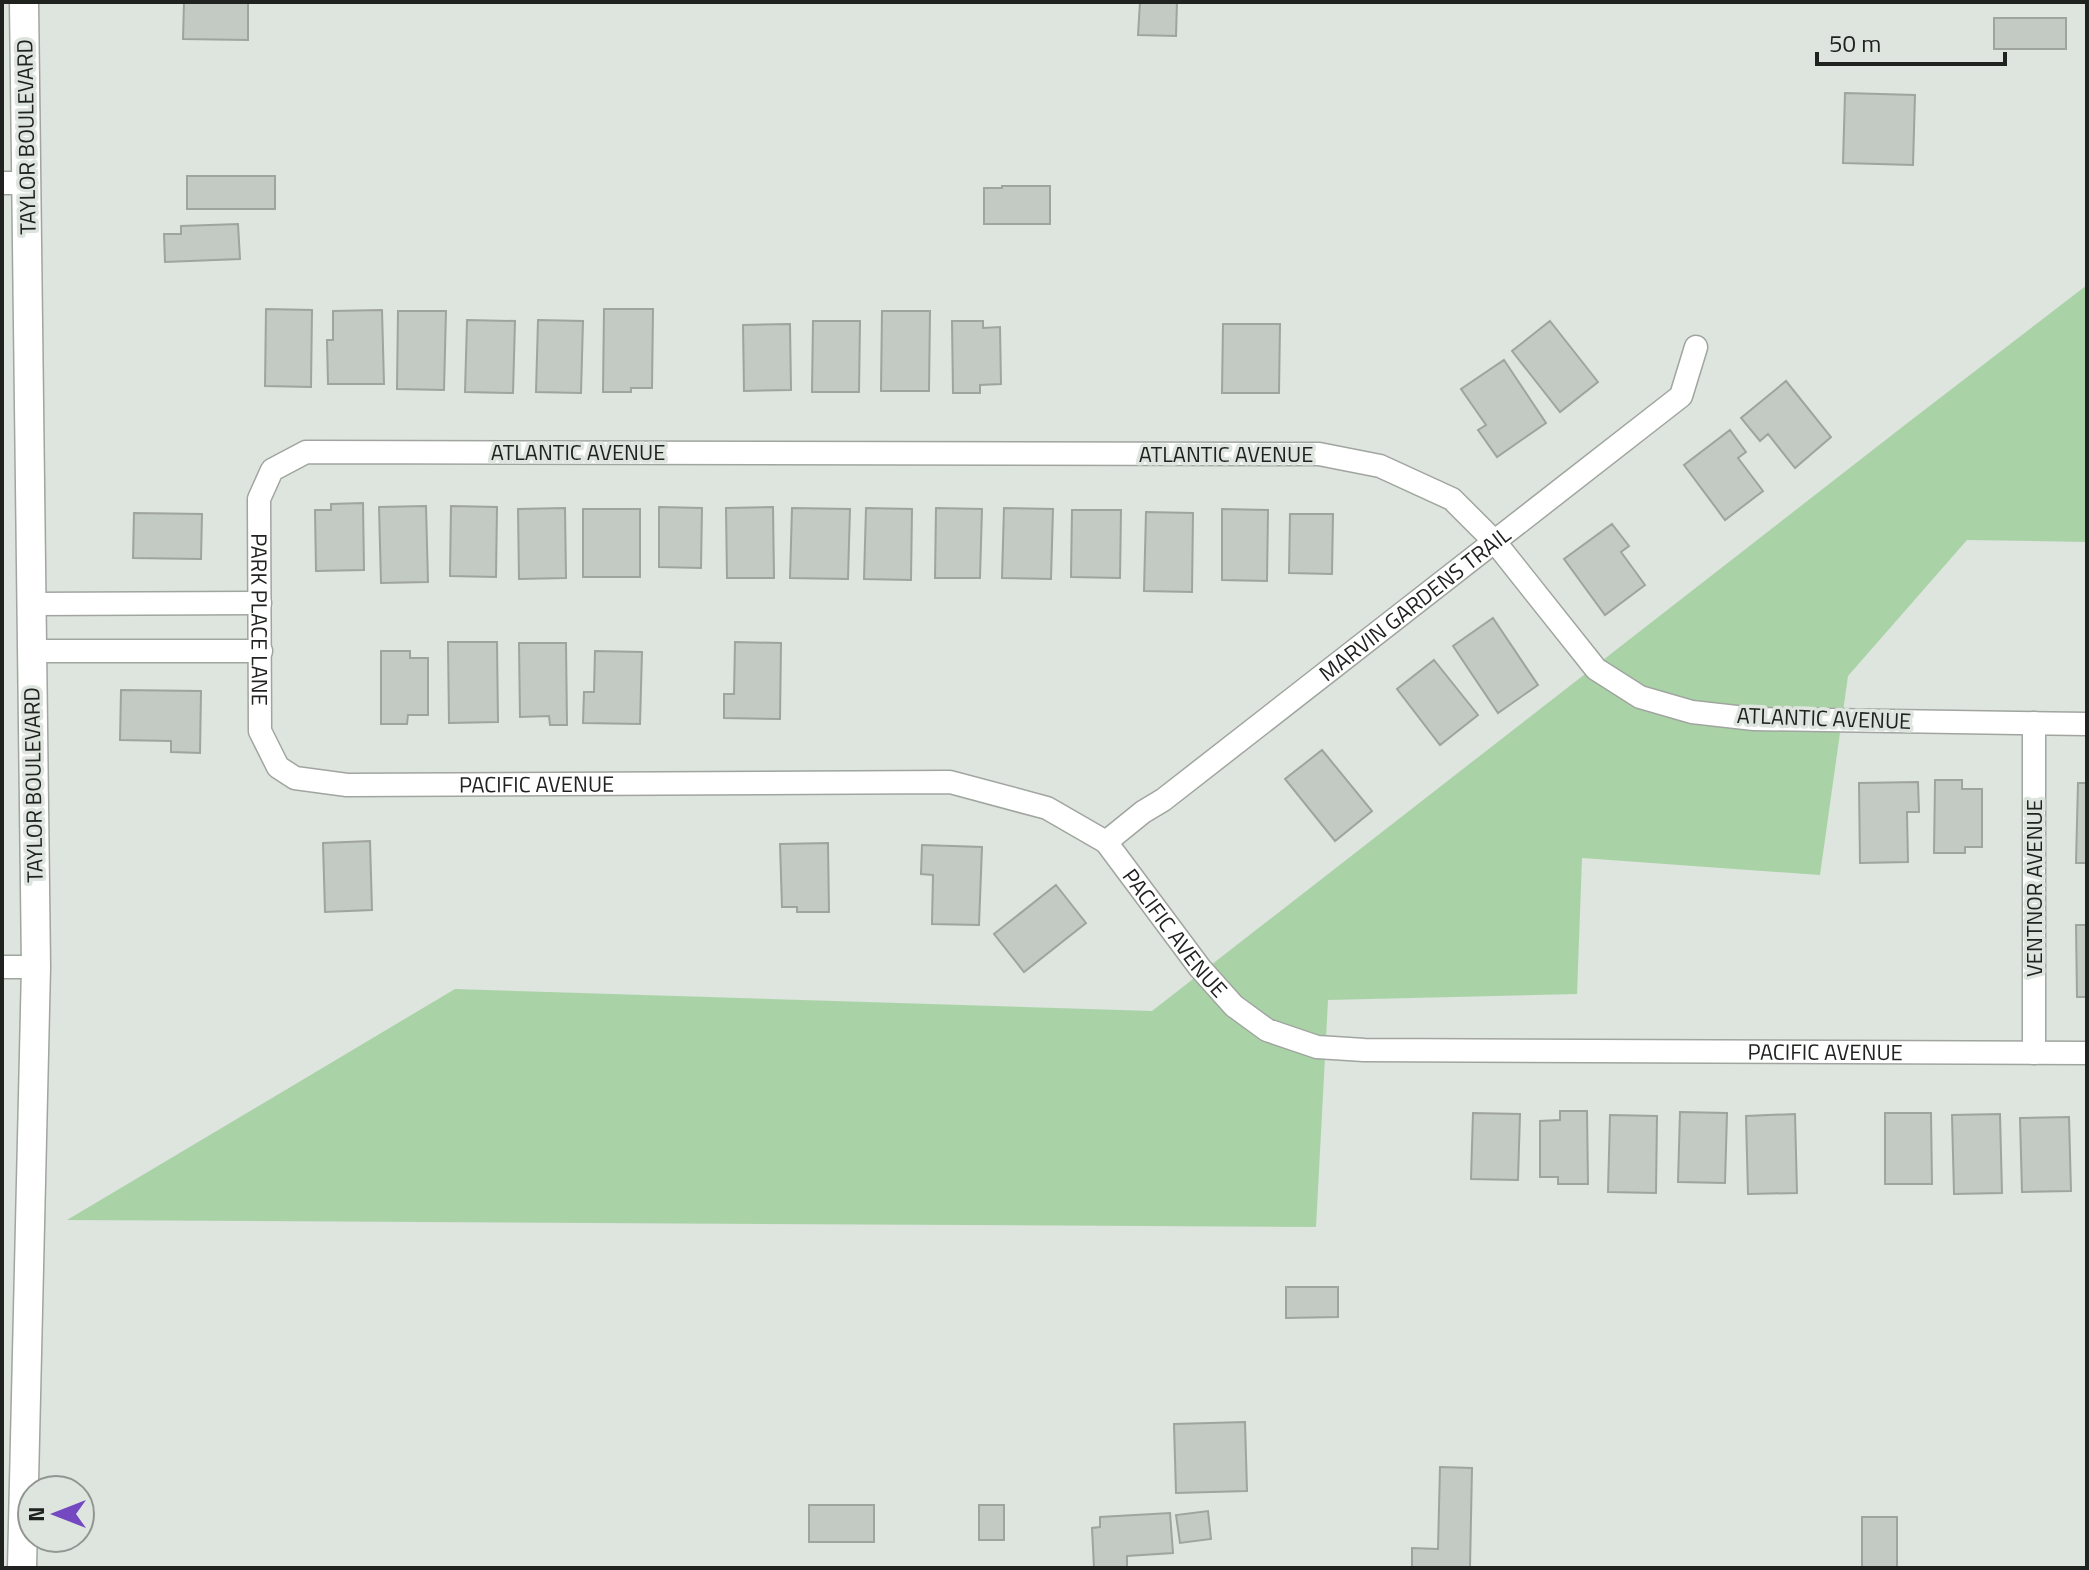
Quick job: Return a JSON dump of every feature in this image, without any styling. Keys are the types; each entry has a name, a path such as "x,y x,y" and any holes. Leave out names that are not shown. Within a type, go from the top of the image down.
{"street":[{"name":"TAYLOR BOULEVARD","path":"22,1568 13,1490 36,967 31,604 14,183 24,2"},
{"name":"MARVIN GARDENS TRAIL","path":"1106,842 1681,396 1696,347"},
{"name":"ATLANTIC AVENUE","path":"272,470 306,452 1319,454 1380,466 1452,499 1495,542 1596,669 1640,697 1692,712 1754,719 2087,724"},
{"name":"PARK PLACE LANE","path":"272,470 259,499 260,731 278,767"},
{"path":"31,604 260,603"},
{"path":"32,651 261,651"},
{"name":"VENTNOR AVENUE","path":"2034,723 2034,1053"},
{"name":"PACIFIC AVENUE","path":"278,767 295,778 347,785 950,782 1047,808 1106,842 1200,968 1234,1006 1267,1030 1317,1047 1364,1050 2087,1053"},
{"path":"2,967 36,967"}],"green space":[{"path":"2087,285 2087,542 1967,540 1848,676 1820,875 1582,858 1577,994 1328,1000 1316,1227 67,1220 455,989 1152,1011"}],"building":[{"path":"184,2 248,2 248,40 183,39"},
{"path":"1140,2 1177,2 1176,36 1138,35"},
{"path":"1994,18 2066,18 2066,49 1994,49"},
{"path":"1845,93 1915,95 1913,165 1843,163"},
{"path":"187,176 275,176 275,209 187,209"},
{"path":"1050,186 1050,224 984,224 984,188"},
{"path":"238,224 240,259 165,262 164,234 181,234 181,226"},
{"path":"266,309 312,310 311,387 265,386"},
{"path":"604,309 653,309 652,388 603,392"},
{"path":"382,310 384,384 328,384 327,340 333,340 333,311"},
{"path":"398,311 446,311 444,390 397,389"},
{"path":"882,311 930,311 929,391 881,391"},
{"path":"467,320 515,321 513,393 465,392"},
{"path":"538,320 583,321 581,393 536,392"},
{"path":"813,321 860,321 859,392 812,392"},
{"path":"952,321 983,321 983,328 1000,327 1001,384 980,385 980,393 953,393"},
{"path":"1550,321 1598,382 1560,412 1512,351"},
{"path":"790,324 791,390 744,391 743,325"},
{"path":"1223,324 1280,324 1279,393 1222,393"},
{"path":"1504,360 1546,423 1497,457 1478,430 1486,425 1461,389"},
{"path":"1786,381 1831,437 1795,468 1768,434 1760,441 1741,418"},
{"path":"1730,430 1746,452 1738,458 1763,491 1725,520 1684,465"},
{"path":"363,503 364,570 316,571 315,510 331,510 331,504"},
{"path":"426,506 428,582 381,583 379,507"},
{"path":"451,506 497,507 496,577 450,576"},
{"path":"659,507 702,508 701,568 659,567"},
{"path":"773,507 774,578 727,578 726,508"},
{"path":"565,508 566,578 519,579 518,509"},
{"path":"792,508 850,509 848,579 790,578"},
{"path":"866,508 912,509 911,580 864,579"},
{"path":"936,508 982,509 980,578 935,578"},
{"path":"1004,508 1053,509 1051,579 1002,578"},
{"path":"583,509 640,509 640,577 583,577"},
{"path":"1222,509 1268,510 1267,581 1222,580"},
{"path":"1072,510 1121,510 1120,578 1071,577"},
{"path":"1146,512 1193,513 1192,592 1144,591"},
{"path":"134,513 202,514 201,559 133,558"},
{"path":"1290,514 1333,514 1332,574 1289,573"},
{"path":"1612,524 1629,546 1621,552 1645,585 1605,615 1564,559"},
{"path":"1493,618 1538,685 1498,713 1453,646"},
{"path":"448,642 497,642 498,722 449,723"},
{"path":"735,642 781,643 780,719 724,718 724,694 734,694"},
{"path":"519,643 566,643 567,725 550,725 549,716 520,717"},
{"path":"381,651 410,651 410,658 428,658 428,715 408,715 407,724 381,724"},
{"path":"595,651 642,652 640,724 583,723 584,692 594,692"},
{"path":"1434,660 1478,715 1440,745 1397,689"},
{"path":"121,690 201,691 200,753 171,752 171,741 120,740"},
{"path":"1322,750 1372,811 1335,841 1285,779"},
{"path":"1935,780 1962,780 1962,789 1982,789 1982,847 1965,847 1965,853 1934,853"},
{"path":"1918,782 1919,812 1907,812 1908,862 1860,863 1859,783"},
{"path":"2078,783 2087,783 2087,863 2076,863"},
{"path":"370,841 372,910 325,912 323,843"},
{"path":"828,843 829,912 797,912 797,907 782,907 780,844"},
{"path":"922,845 982,847 979,925 932,924 933,875 921,874"},
{"path":"1056,885 1086,923 1024,972 994,934"},
{"path":"2076,925 2087,925 2087,997 2077,997"},
{"path":"1560,1111 1587,1111 1588,1184 1558,1184 1558,1177 1540,1177 1540,1121 1560,1120"},
{"path":"1680,1112 1727,1113 1725,1183 1678,1182"},
{"path":"1473,1113 1520,1114 1518,1180 1471,1179"},
{"path":"1885,1113 1931,1113 1932,1184 1885,1184"},
{"path":"1795,1114 1797,1193 1748,1194 1746,1116"},
{"path":"2000,1114 2002,1193 1954,1194 1952,1115"},
{"path":"1610,1115 1657,1116 1656,1193 1608,1192"},
{"path":"2069,1117 2071,1191 2022,1192 2020,1118"},
{"path":"1286,1287 1338,1287 1338,1317 1286,1318"},
{"path":"1245,1422 1247,1491 1176,1493 1174,1424"},
{"path":"1440,1467 1472,1468 1470,1568 1412,1568 1412,1548 1438,1549"},
{"path":"809,1505 874,1505 874,1542 809,1542"},
{"path":"979,1505 1004,1505 1004,1540 979,1540"},
{"path":"1208,1511 1211,1539 1180,1543 1176,1515"},
{"path":"1170,1513 1173,1553 1127,1556 1127,1568 1094,1568 1092,1528 1100,1527 1100,1517"},
{"path":"1862,1517 1897,1517 1897,1568 1862,1568"}]}
